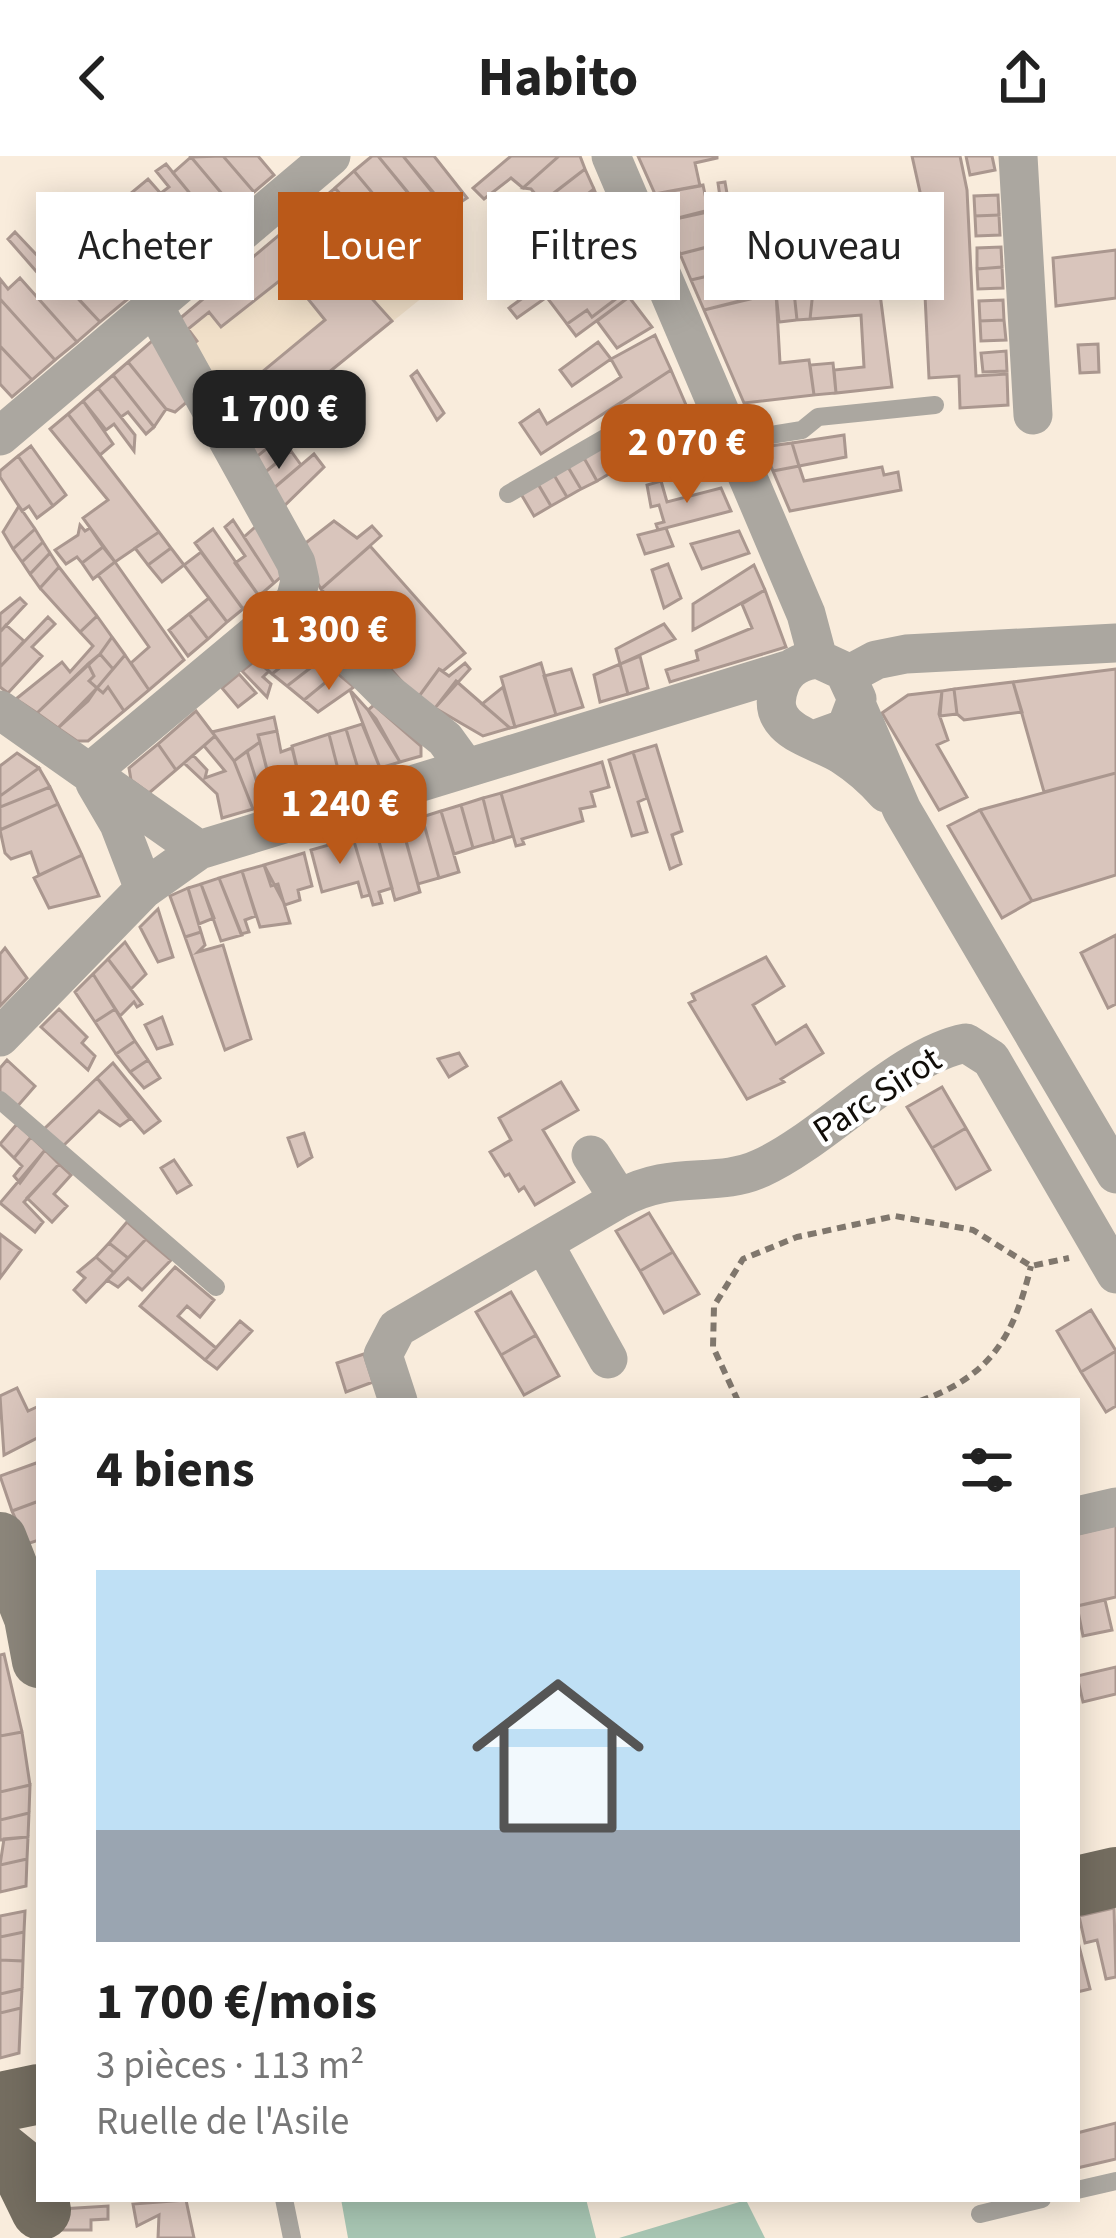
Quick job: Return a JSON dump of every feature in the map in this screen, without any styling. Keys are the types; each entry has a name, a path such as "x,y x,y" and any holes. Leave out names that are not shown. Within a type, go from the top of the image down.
{"main road":[{"path":"1080,1885 1116,1877"},
{"path":"0,2102 36,2095"}],"street":[{"path":"0,436 331,156"},
{"path":"611,156 697,394 732,441 812,628 828,677 842,732 798,731"},
{"path":"1018,156 1033,415"},
{"path":"89,773 295,601 300,581 296,563 153,305"},
{"path":"295,601 385,691 445,739 466,768"},
{"path":"798,731 777,691 876,660 906,654 1116,643"},
{"path":"0,1037 144,889 199,850 655,711 828,677"},
{"path":"828,677 1116,1174"},
{"path":"0,710 199,850"},
{"path":"655,711 733,711 798,731 869,775 902,810"},
{"path":"89,773 119,824 144,889"},
{"name":"Parc Sirot","path":"397,1398 383,1355 397,1328 654,1182 755,1171 911,1070 966,1043 991,1059 1111,1256"},
{"path":"591,1155 619,1199"},
{"path":"544,1244 608,1358"},
{"path":"1080,1515 1116,1507"},
{"path":"18,1558 36,1646"}],"lane":[{"path":"732,441 802,430 818,417 935,405"},
{"path":"508,494 643,416"},
{"path":"0,1100 216,1288"},
{"path":"1080,2189 1116,2181"},
{"path":"285,2202 292,2238"},
{"path":"980,2214 1030,2202"}],"path":[{"path":"737,1398 713,1347 714,1306 743,1259 797,1237 896,1216 974,1230 1031,1266 1018,1318 1001,1351 925,1398"}],"shaded area":[{"path":"278,236 278,300 419,300 239,445 171,326 202,300 254,300 254,256"}],"green space":[{"path":"342,2202 587,2202 596,2238 348,2238"},
{"path":"747,2202 765,2238 619,2238"}],"building":[{"path":"223,156 254,192 221,192 191,157"},
{"path":"223,156 258,156 274,175 254,192"},
{"path":"378,156 408,192 372,192 354,171"},
{"path":"378,156 403,156 432,192 407,192"},
{"path":"403,156 434,156 462,192 433,192"},
{"path":"511,156 559,156 523,188 511,178 487,192 484,199 473,188"},
{"path":"559,156 580,156 585,169 555,192 523,188"},
{"path":"638,156 717,156 695,163 700,186 654,192"},
{"path":"912,156 960,156 967,190 976,376 1007,374 1008,405 960,408 959,376 929,378 925,300 944,300 944,192 920,192"},
{"path":"966,156 992,156 995,170 970,175"},
{"path":"191,157 221,192 189,192 173,173"},
{"path":"166,164 189,192 162,192 169,187 156,171"},
{"path":"585,169 594,189 590,192 555,192"},
{"path":"354,171 372,192 338,192 335,188"},
{"path":"148,179 159,192 132,192"},
{"path":"703,185 704,211 680,217 680,192 666,192"},
{"path":"998,195 999,215 975,216 974,196"},
{"path":"704,213 704,248 680,254 680,218"},
{"path":"999,215 1000,235 976,236 975,216"},
{"path":"15,232 36,254 36,271 8,239"},
{"path":"278,236 278,282 221,327 209,312 188,329 197,341 190,347 171,326 202,300 254,300 254,256"},
{"path":"1001,247 1002,267 977,269 977,248"},
{"path":"704,248 704,277 691,280 680,254"},
{"path":"1116,250 1116,298 1056,306 1053,258"},
{"path":"1002,267 1003,288 978,289 977,269"},
{"path":"704,277 704,300 743,300 704,310 691,280"},
{"path":"20,278 77,342 55,360 0,299 0,279 8,289"},
{"path":"0,299 55,360 32,380 0,346"},
{"path":"40,300 79,300 100,322 77,342"},
{"path":"80,300 127,300 100,322"},
{"path":"309,300 373,300 392,321 249,437 238,423 259,404 245,386 325,320"},
{"path":"520,300 543,300 517,318 509,308"},
{"path":"549,300 614,300 592,317 587,310 567,324"},
{"path":"614,300 625,300 576,336 567,324 587,310 592,317"},
{"path":"631,300 652,327 617,348 597,321"},
{"path":"746,300 776,300 780,363 809,360 814,395 744,403 704,310"},
{"path":"777,300 795,300 797,320 779,322"},
{"path":"795,300 812,300 810,319 797,320"},
{"path":"812,300 881,300 892,387 836,393 834,370 864,367 861,315 810,319"},
{"path":"1003,300 1004,320 980,321 979,301"},
{"path":"1004,320 1006,340 981,341 980,321"},
{"path":"160,334 194,396 175,412 166,409 128,362"},
{"path":"655,335 671,370 541,454 520,423 539,410 547,424 612,383 621,377 611,359"},
{"path":"598,342 611,359 572,386 560,370"},
{"path":"1098,344 1099,372 1080,373 1078,345"},
{"path":"0,346 32,380 12,397 0,384"},
{"path":"1006,351 1007,371 983,372 981,353"},
{"path":"128,362 166,409 154,427 113,375"},
{"path":"833,363 836,393 814,395 810,365"},
{"path":"671,370 686,405 646,423 614,416 610,410"},
{"path":"417,371 444,413 437,420 411,376"},
{"path":"113,375 154,427 146,434 128,412 121,417 98,388"},
{"path":"98,388 135,435 134,451 114,424 106,430 83,401"},
{"path":"83,401 113,444 100,455 68,414"},
{"path":"686,405 697,431 626,464 620,450 651,433 646,423"},
{"path":"68,414 159,532 115,562 83,518 108,500 50,429"},
{"path":"269,421 281,437 249,463 239,445"},
{"path":"844,435 846,457 799,466 792,443"},
{"path":"281,437 291,451 258,478 249,463"},
{"path":"613,440 626,464 597,481 584,458"},
{"path":"792,443 799,466 773,471 763,447"},
{"path":"31,446 66,495 53,506 18,456"},
{"path":"291,451 301,465 267,494 258,478"},
{"path":"314,454 324,467 277,513 267,494"},
{"path":"18,456 53,506 37,518 29,506 22,511 0,477 0,471"},
{"path":"584,458 597,481 581,489 568,467"},
{"path":"799,466 804,481 882,467 884,475 898,472 901,490 790,511 773,471"},
{"path":"568,467 581,489 567,497 554,475"},
{"path":"554,475 567,497 551,506 538,484"},
{"path":"661,481 667,502 721,488 731,511 658,530 656,524 664,522 659,505 651,507 647,485"},
{"path":"538,484 551,506 534,516 521,494"},
{"path":"19,506 35,529 13,549 3,532"},
{"path":"233,520 274,583 259,596 235,563 245,556 225,527"},
{"path":"262,521 291,568 274,583 244,537"},
{"path":"334,521 357,538 372,526 381,536 321,589 298,549"},
{"path":"80,525 85,531 90,528 103,547 82,563 77,557 66,564 55,550 78,535"},
{"path":"666,528 673,546 645,554 638,535"},
{"path":"35,529 43,542 22,562 13,549"},
{"path":"213,529 259,596 243,609 195,543"},
{"path":"739,531 749,553 702,569 691,544"},
{"path":"159,532 171,548 148,565 135,548"},
{"path":"43,542 50,553 30,574 22,562"},
{"path":"370,546 465,653 443,671 439,669 417,699 321,589"},
{"path":"103,547 115,562 93,579 82,563"},
{"path":"171,548 184,565 162,582 148,565"},
{"path":"201,552 243,609 227,622 184,565"},
{"path":"50,553 59,567 40,588 30,574"},
{"path":"115,562 184,660 149,690 131,663 149,647 98,575"},
{"path":"668,564 681,598 664,608 652,570"},
{"path":"754,565 765,590 693,630 693,604"},
{"path":"59,567 97,616 80,632 40,588"},
{"path":"765,590 786,647 670,682 666,670 698,660 696,651 752,628 742,604"},
{"path":"20,598 26,604 0,632 0,614"},
{"path":"209,598 227,622 208,639 189,614"},
{"path":"189,614 208,639 188,656 169,630"},
{"path":"97,616 112,637 100,654 37,713 16,699 62,662 70,672 93,646 80,632"},
{"path":"48,617 55,624 32,647 42,656 8,693 0,687 0,667"},
{"path":"664,624 675,639 620,664 616,649"},
{"path":"6,625 24,641 0,667 0,632"},
{"path":"112,637 125,655 113,669 100,654"},
{"path":"282,637 307,646 272,674 256,660"},
{"path":"307,646 322,659 287,686 272,674"},
{"path":"100,654 113,669 97,688 89,681 94,676 88,664"},
{"path":"125,655 149,690 124,711 108,687 103,693 97,688"},
{"path":"640,656 648,688 628,694 620,664"},
{"path":"322,659 337,673 304,700 287,686"},
{"path":"256,660 269,671 263,677 271,684 267,697 242,671"},
{"path":"465,663 470,669 435,708 417,699 439,669 449,676"},
{"path":"541,663 556,715 515,727 501,677"},
{"path":"88,664 94,676 89,681 97,688 88,701 58,728 37,713"},
{"path":"620,664 628,694 600,702 594,675"},
{"path":"571,669 583,707 556,715 544,676"},
{"path":"1116,669 1116,773 1044,792 1013,682"},
{"path":"337,673 354,687 318,712 304,700"},
{"path":"239,674 256,693 238,707 222,688"},
{"path":"456,681 510,728 483,736 435,708"},
{"path":"1013,682 1022,712 964,720 957,714 954,689"},
{"path":"108,687 124,711 88,741 77,741 58,728 97,688 103,693"},
{"path":"503,687 515,727 510,728 482,704"},
{"path":"954,689 957,714 940,716 942,691"},
{"path":"350,690 376,719 400,762 380,768"},
{"path":"942,691 939,714 948,740 937,745 967,797 939,810 882,713 908,695"},
{"path":"374,705 421,746 421,756 400,762 368,710"},
{"path":"196,711 215,736 176,770 158,744"},
{"path":"274,717 277,731 258,735 260,742 234,761 212,732"},
{"path":"362,724 380,768 360,775 346,729"},
{"path":"346,729 360,775 341,781 329,734"},
{"path":"277,731 281,752 292,748 303,793 275,801 258,735"},
{"path":"329,734 341,781 303,793 292,746"},
{"path":"215,736 234,761 253,809 222,818 217,794 184,763 193,755 207,770 205,778 225,771 204,746"},
{"path":"260,742 275,801 264,805 247,751"},
{"path":"158,744 176,770 149,793 131,780 129,768"},
{"path":"656,745 682,831 672,835 681,864 670,869 633,752"},
{"path":"247,751 264,805 253,809 234,761"},
{"path":"633,752 647,798 638,802 647,832 632,836 609,760"},
{"path":"17,753 39,768 0,796 0,766"},
{"path":"602,762 609,787 591,792 595,806 580,809 583,821 522,839 524,844 516,846 501,793"},
{"path":"39,768 50,787 0,807 0,796"},
{"path":"1116,773 1116,875 1032,901 980,810"},
{"path":"50,787 58,804 0,830 0,807"},
{"path":"501,793 513,836 494,842 483,798"},
{"path":"483,798 494,842 473,848 461,805"},
{"path":"58,804 82,855 39,875 31,852 11,859 5,853 0,830"},
{"path":"461,805 473,848 454,854 441,811"},
{"path":"980,810 1032,901 1002,918 948,826"},
{"path":"441,811 459,872 439,878 422,817"},
{"path":"422,817 439,878 418,884 401,823"},
{"path":"401,823 420,892 395,900 376,831"},
{"path":"376,831 392,888 379,892 382,903 373,905 353,838"},
{"path":"353,838 370,895 362,897 358,882 322,892 311,850"},
{"path":"304,853 312,886 298,890 300,900 285,905 264,865"},
{"path":"82,855 99,896 49,908 34,878"},
{"path":"264,865 271,886 278,884 290,923 260,927 242,871"},
{"path":"242,871 256,916 245,920 249,932 241,934 219,878"},
{"path":"219,878 242,935 221,941 201,884"},
{"path":"201,884 214,918 199,924 188,888"},
{"path":"188,888 201,932 185,937 170,896"},
{"path":"158,909 173,957 158,962 140,927"},
{"path":"201,932 205,945 198,952 223,945 251,1039 225,1050 185,937"},
{"path":"1116,935 1116,1004 1108,1008 1081,953"},
{"path":"125,942 146,974 131,989 108,959"},
{"path":"5,948 27,978 0,1006 0,954"},
{"path":"766,957 784,986 753,1005 776,1044 806,1025 823,1053 781,1079 784,1082 747,1099 689,1003 695,1000 692,994"},
{"path":"108,959 142,1004 137,1007 134,1002 120,1016 93,974"},
{"path":"93,974 115,1009 95,1022 75,992"},
{"path":"59,1009 87,1037 82,1043 95,1056 88,1070 41,1027"},
{"path":"115,1009 135,1041 116,1054 95,1022"},
{"path":"162,1017 172,1044 157,1049 145,1025"},
{"path":"135,1041 148,1060 130,1072 116,1054"},
{"path":"459,1053 467,1066 449,1077 438,1059"},
{"path":"7,1060 35,1086 16,1108 0,1094 0,1068"},
{"path":"148,1060 160,1078 144,1088 130,1072"},
{"path":"113,1063 160,1121 144,1133 97,1078"},
{"path":"97,1078 130,1119 120,1126 99,1111 61,1148 42,1131"},
{"path":"561,1082 578,1110 543,1130 574,1182 535,1205 524,1187 519,1191 509,1174 505,1176 490,1152 511,1140 499,1118"},
{"path":"942,1087 966,1128 932,1148 907,1107"},
{"path":"17,1124 31,1137 14,1158 0,1144"},
{"path":"966,1128 990,1170 956,1189 932,1148"},
{"path":"304,1133 312,1157 298,1166 288,1138"},
{"path":"31,1137 45,1150 20,1183 14,1176 22,1166 14,1158"},
{"path":"45,1150 59,1164 24,1202 43,1222 35,1232 0,1203"},
{"path":"174,1160 191,1185 177,1193 161,1168"},
{"path":"59,1164 71,1175 54,1194 67,1206 52,1222 27,1198"},
{"path":"649,1213 673,1252 640,1271 616,1231"},
{"path":"127,1222 146,1239 128,1258 109,1243"},
{"path":"0,1234 21,1250 0,1278"},
{"path":"146,1239 171,1260 142,1290 128,1278 118,1287 107,1280"},
{"path":"109,1243 128,1258 114,1273 96,1257"},
{"path":"673,1252 699,1294 664,1313 640,1271"},
{"path":"96,1257 114,1273 86,1302 74,1290 85,1278 78,1272"},
{"path":"175,1267 214,1300 200,1317 187,1306 178,1316 216,1348 205,1360 140,1306"},
{"path":"511,1292 536,1335 501,1355 476,1312"},
{"path":"1091,1310 1116,1351 1081,1372 1057,1331"},
{"path":"240,1321 252,1331 217,1369 205,1360"},
{"path":"536,1335 559,1376 524,1395 501,1355"},
{"path":"1116,1351 1116,1406 1106,1412 1081,1372"},
{"path":"364,1354 373,1382 346,1392 337,1363"},
{"path":"17,1388 28,1411 36,1407 36,1439 4,1455 0,1396"},
{"path":"36,1463 36,1502 12,1511 0,1476"},
{"path":"36,1502 36,1541 27,1544 12,1511"},
{"path":"1116,1525 1116,1597 1080,1605 1080,1533"},
{"path":"1105,1600 1112,1630 1083,1636 1080,1605"},
{"path":"4,1654 22,1732 0,1736 0,1655"},
{"path":"1116,1667 1116,1694 1083,1702 1080,1675"},
{"path":"22,1732 30,1785 0,1792 0,1736"},
{"path":"30,1785 29,1813 0,1820 0,1792"},
{"path":"29,1813 28,1837 0,1840 0,1820"},
{"path":"28,1837 27,1859 0,1865 4,1839"},
{"path":"27,1859 26,1886 0,1892 0,1865"},
{"path":"1114,1908 1116,1977 1106,1979 1097,1940 1085,1943 1080,1916"},
{"path":"25,1911 24,1932 0,1937 0,1916"},
{"path":"24,1932 23,1961 0,1960 0,1937"},
{"path":"1080,1950 1090,1989 1080,1991"},
{"path":"0,1960 23,1961 22,1989 0,1994"},
{"path":"22,1989 21,2008 0,2013 0,1994"},
{"path":"21,2008 19,2053 0,2058 0,2013"},
{"path":"1116,2123 1116,2159 1080,2167 1080,2132"},
{"path":"186,2202 194,2238 158,2238 159,2215 137,2226 133,2204"},
{"path":"108,2206 108,2219 91,2220 91,2230 61,2230 61,2209"}]}
